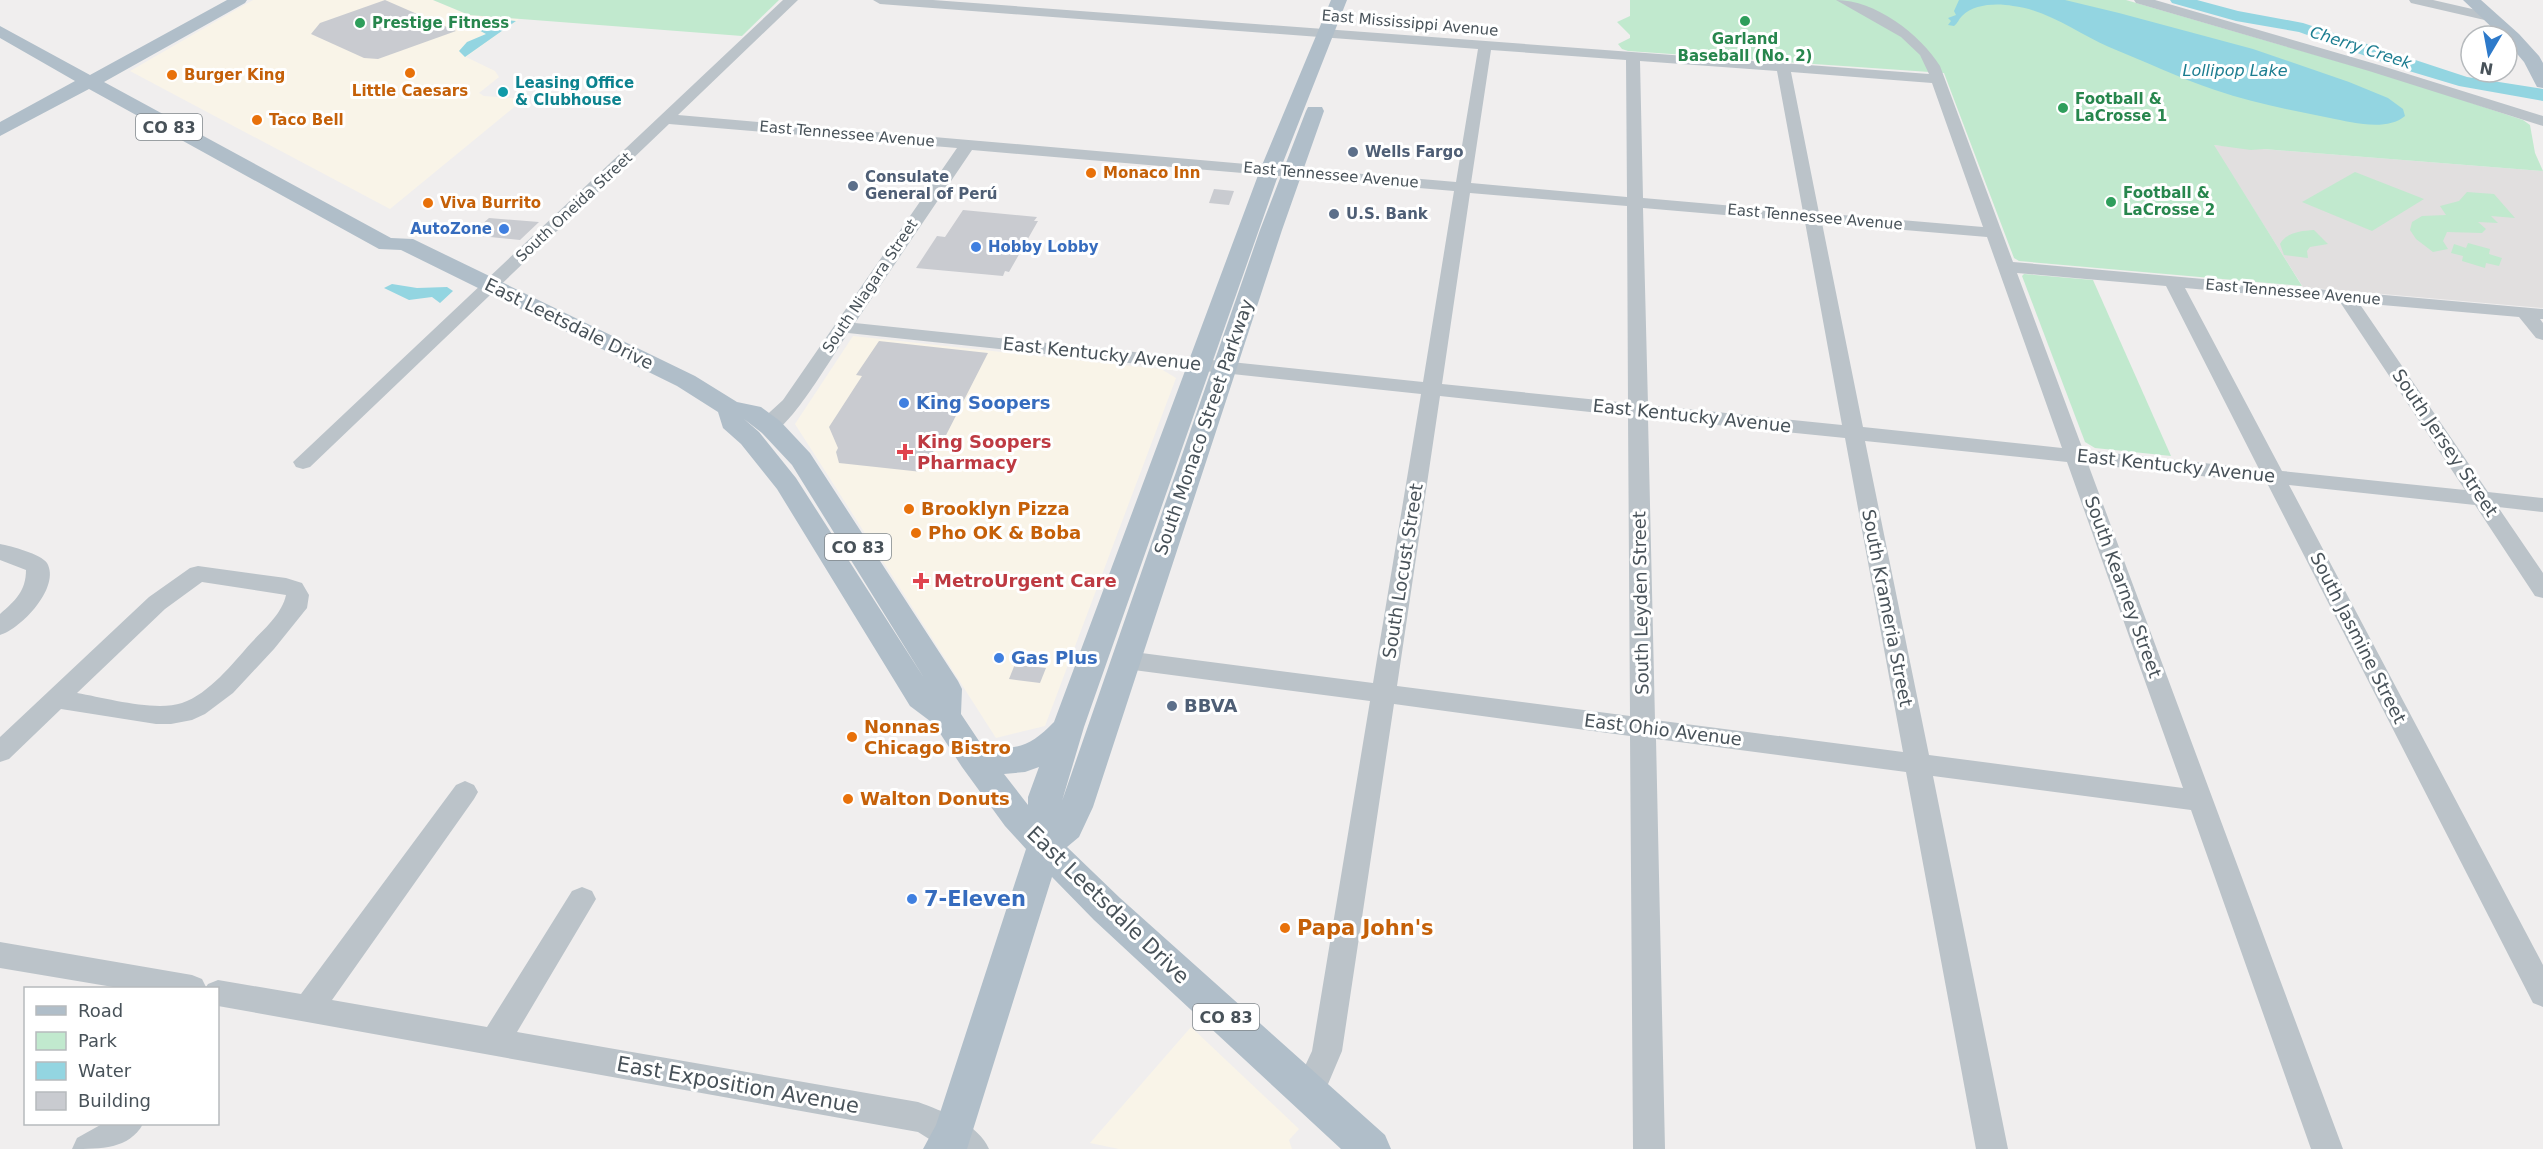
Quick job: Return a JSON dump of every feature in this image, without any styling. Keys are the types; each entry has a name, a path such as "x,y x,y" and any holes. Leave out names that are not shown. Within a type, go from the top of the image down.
{"main road":[{"path":"93,68 122,57 221,0"},
{"path":"0,130 93,68 238,0"},
{"path":"2471,0 2525,50 2542,76"},
{"name":"CO 83","path":"0,17 93,68"},
{"name":"South Monaco Street Parkway","path":"956,1146 994,1000 1044,847 1045,798 1068,727 1211,366 1280,171 1344,21"},
{"name":"CO 83","path":"0,31 93,68"},
{"name":"East Leetsdale Drive","path":"93,68 387,244 405,244 686,381 730,409 752,412 801,459 947,689 945,715"},
{"name":"South Monaco Street Parkway","path":"1280,171 1322,94"},
{"name":"South Monaco Street Parkway","path":"1044,847 1067,827 1074,815 1126,660 1211,366"},
{"name":"East Leetsdale Drive","path":"730,409 732,422 750,438 796,497 921,698 945,715 973,758 1012,810 1044,847 1143,942 1371,1149"},
{"path":"973,758 1005,763 1024,760 1047,749 1068,727"}],"street":[{"name":"South Oneida Street","path":"303,462 791,0"},
{"name":"East Mississippi Avenue","path":"880,0 1344,21 1485,46 1938,79"},
{"name":"South Kearney Street","path":"1843,0 1917,41 1925,51 1938,79 2327,1149"},
{"path":"2141,0 2374,68 2543,121"},
{"path":"2416,0 2489,17"},
{"name":"South Locust Street","path":"1309,1092 1327,1052 1485,46"},
{"name":"South Leyden Street","path":"1633,56 1649,1149"},
{"name":"South Krameria Street","path":"1783,67 1992,1149"},
{"name":"East Tennessee Avenue","path":"668,118 1994,233"},
{"name":"South Niagara Street","path":"768,425 786,409 968,144"},
{"name":"East Tennessee Avenue","path":"2007,267 2534,314"},
{"name":"South Jasmine Street","path":"2173,282 2543,994"},
{"name":"South Jersey Street","path":"2346,297 2543,590"},
{"path":"2534,314 2543,334"},
{"name":"East Kentucky Avenue","path":"842,327 2543,505"},
{"path":"0,552 19,557 37,566 39,583 21,609 0,627"},
{"path":"0,752 157,603 176,587 198,574 285,586 294,589 298,595 295,608 287,618 212,698 193,710 170,715 155,714 56,699"},
{"name":"East Ohio Avenue","path":"1126,660 2201,801"},
{"path":"308,1009 465,792"},
{"path":"495,1041 582,899"},
{"path":"0,955 186,987"},
{"name":"East Exposition Avenue","path":"222,1000 308,1009 918,1117 934,1123 956,1146"},
{"path":"88,1149 103,1142 127,1125"}],"shaded area":[{"path":"253,0 433,0 469,15 519,19 466,57 495,71 499,77 479,93 484,96 524,99 390,209 130,71"},
{"path":"2213,145 2543,171 2543,308 2303,287"},
{"path":"853,336 1161,369 1176,378 1045,726 996,738 795,424"},
{"path":"1191,1027 1299,1129 1289,1140 1292,1149 1119,1149 1090,1143"}],"green space":[{"path":"433,0 779,0 742,36 469,15"},
{"path":"1630,0 2126,0 2399,79 2523,120 2530,125 2535,153 2543,171 2264,149 2251,150 2214,145 2302,286 2019,261 2014,258 1944,73 1628,51 1622,49 1618,44 1630,38 1630,35 1617,22 1630,16"},
{"path":"2355,172 2424,199 2372,231 2302,202"},
{"path":"2467,192 2494,194 2515,218 2491,216 2498,223 2478,222 2486,229 2482,233 2447,232 2443,241 2448,249 2433,252 2416,239 2410,230 2412,222 2422,216 2446,215 2440,206 2459,201"},
{"path":"2314,230 2328,244 2310,247 2307,251 2308,258 2284,255 2280,244 2286,237"},
{"path":"2468,243 2490,249 2489,254 2502,258 2499,266 2486,263 2485,268 2462,261 2463,256 2451,253 2454,244 2466,248"},
{"path":"2024,274 2093,280 2171,456 2095,448 2085,442 2022,276"}],"water":[{"name":"Lollipop Lake","path":"1959,0 2065,0 2119,13 2253,49 2349,82 2388,98 2403,109 2405,116 2388,124 2348,122 2243,99 2175,75 2026,8 1986,5 1967,12 1954,26 1948,25 1951,21 1948,18 1956,15 1954,11"},
{"path":"478,18 516,21 465,57 459,51 467,42 486,34 473,27"},
{"path":"392,284 417,288 447,287 453,291 440,303 432,297 409,300 384,288"}],"building":[{"path":"385,0 456,31 378,59 364,58 311,34 320,23"},
{"path":"1214,189 1234,191 1229,205 1209,203"},
{"name":"Hobby Lobby","path":"963,210 1037,217 1034,221 1038,221 1009,272 1005,271 1003,276 916,268 937,236 945,237"},
{"name":"AutoZone","path":"489,218 539,222 520,240 470,235"},
{"name":"King Soopers","path":"879,341 988,353 942,443 938,443 922,472 839,463 836,452 838,448 829,427 862,376 856,375"},
{"path":"1015,664 1046,668 1040,683 1009,679"}],"waterway":[{"name":"Cherry Creek","path":"2178,0 2236,16 2303,28 2405,64 2465,82 2543,95"}],"place":[{"name":"Garland Baseball (No. 2)","path":"1745,21"},
{"name":"Prestige Fitness","path":"360,23"},
{"name":"Little Caesars","path":"410,73"},
{"name":"Burger King","path":"172,75"},
{"name":"Leasing Office & Clubhouse","path":"503,92"},
{"name":"Football & LaCrosse 1","path":"2063,108"},
{"name":"Taco Bell","path":"257,120"},
{"name":"Wells Fargo","path":"1353,152"},
{"name":"Monaco Inn","path":"1091,173"},
{"name":"Consulate General of Perú","path":"853,186"},
{"name":"Football & LaCrosse 2","path":"2111,202"},
{"name":"Viva Burrito","path":"428,203"},
{"name":"U.S. Bank","path":"1334,214"},
{"name":"AutoZone","path":"504,229"},
{"name":"Hobby Lobby","path":"976,247"},
{"name":"King Soopers","path":"904,403"},
{"name":"King Soopers Pharmacy","path":"905,452"},
{"name":"Brooklyn Pizza","path":"909,509"},
{"name":"Pho OK & Boba","path":"916,533"},
{"name":"MetroUrgent Care","path":"921,581"},
{"name":"Gas Plus","path":"999,658"},
{"name":"BBVA","path":"1172,706"},
{"name":"Nonnas Chicago Bistro","path":"852,737"},
{"name":"Walton Donuts","path":"848,799"},
{"name":"7-Eleven","path":"912,899"},
{"name":"Papa John's","path":"1285,928"}]}
